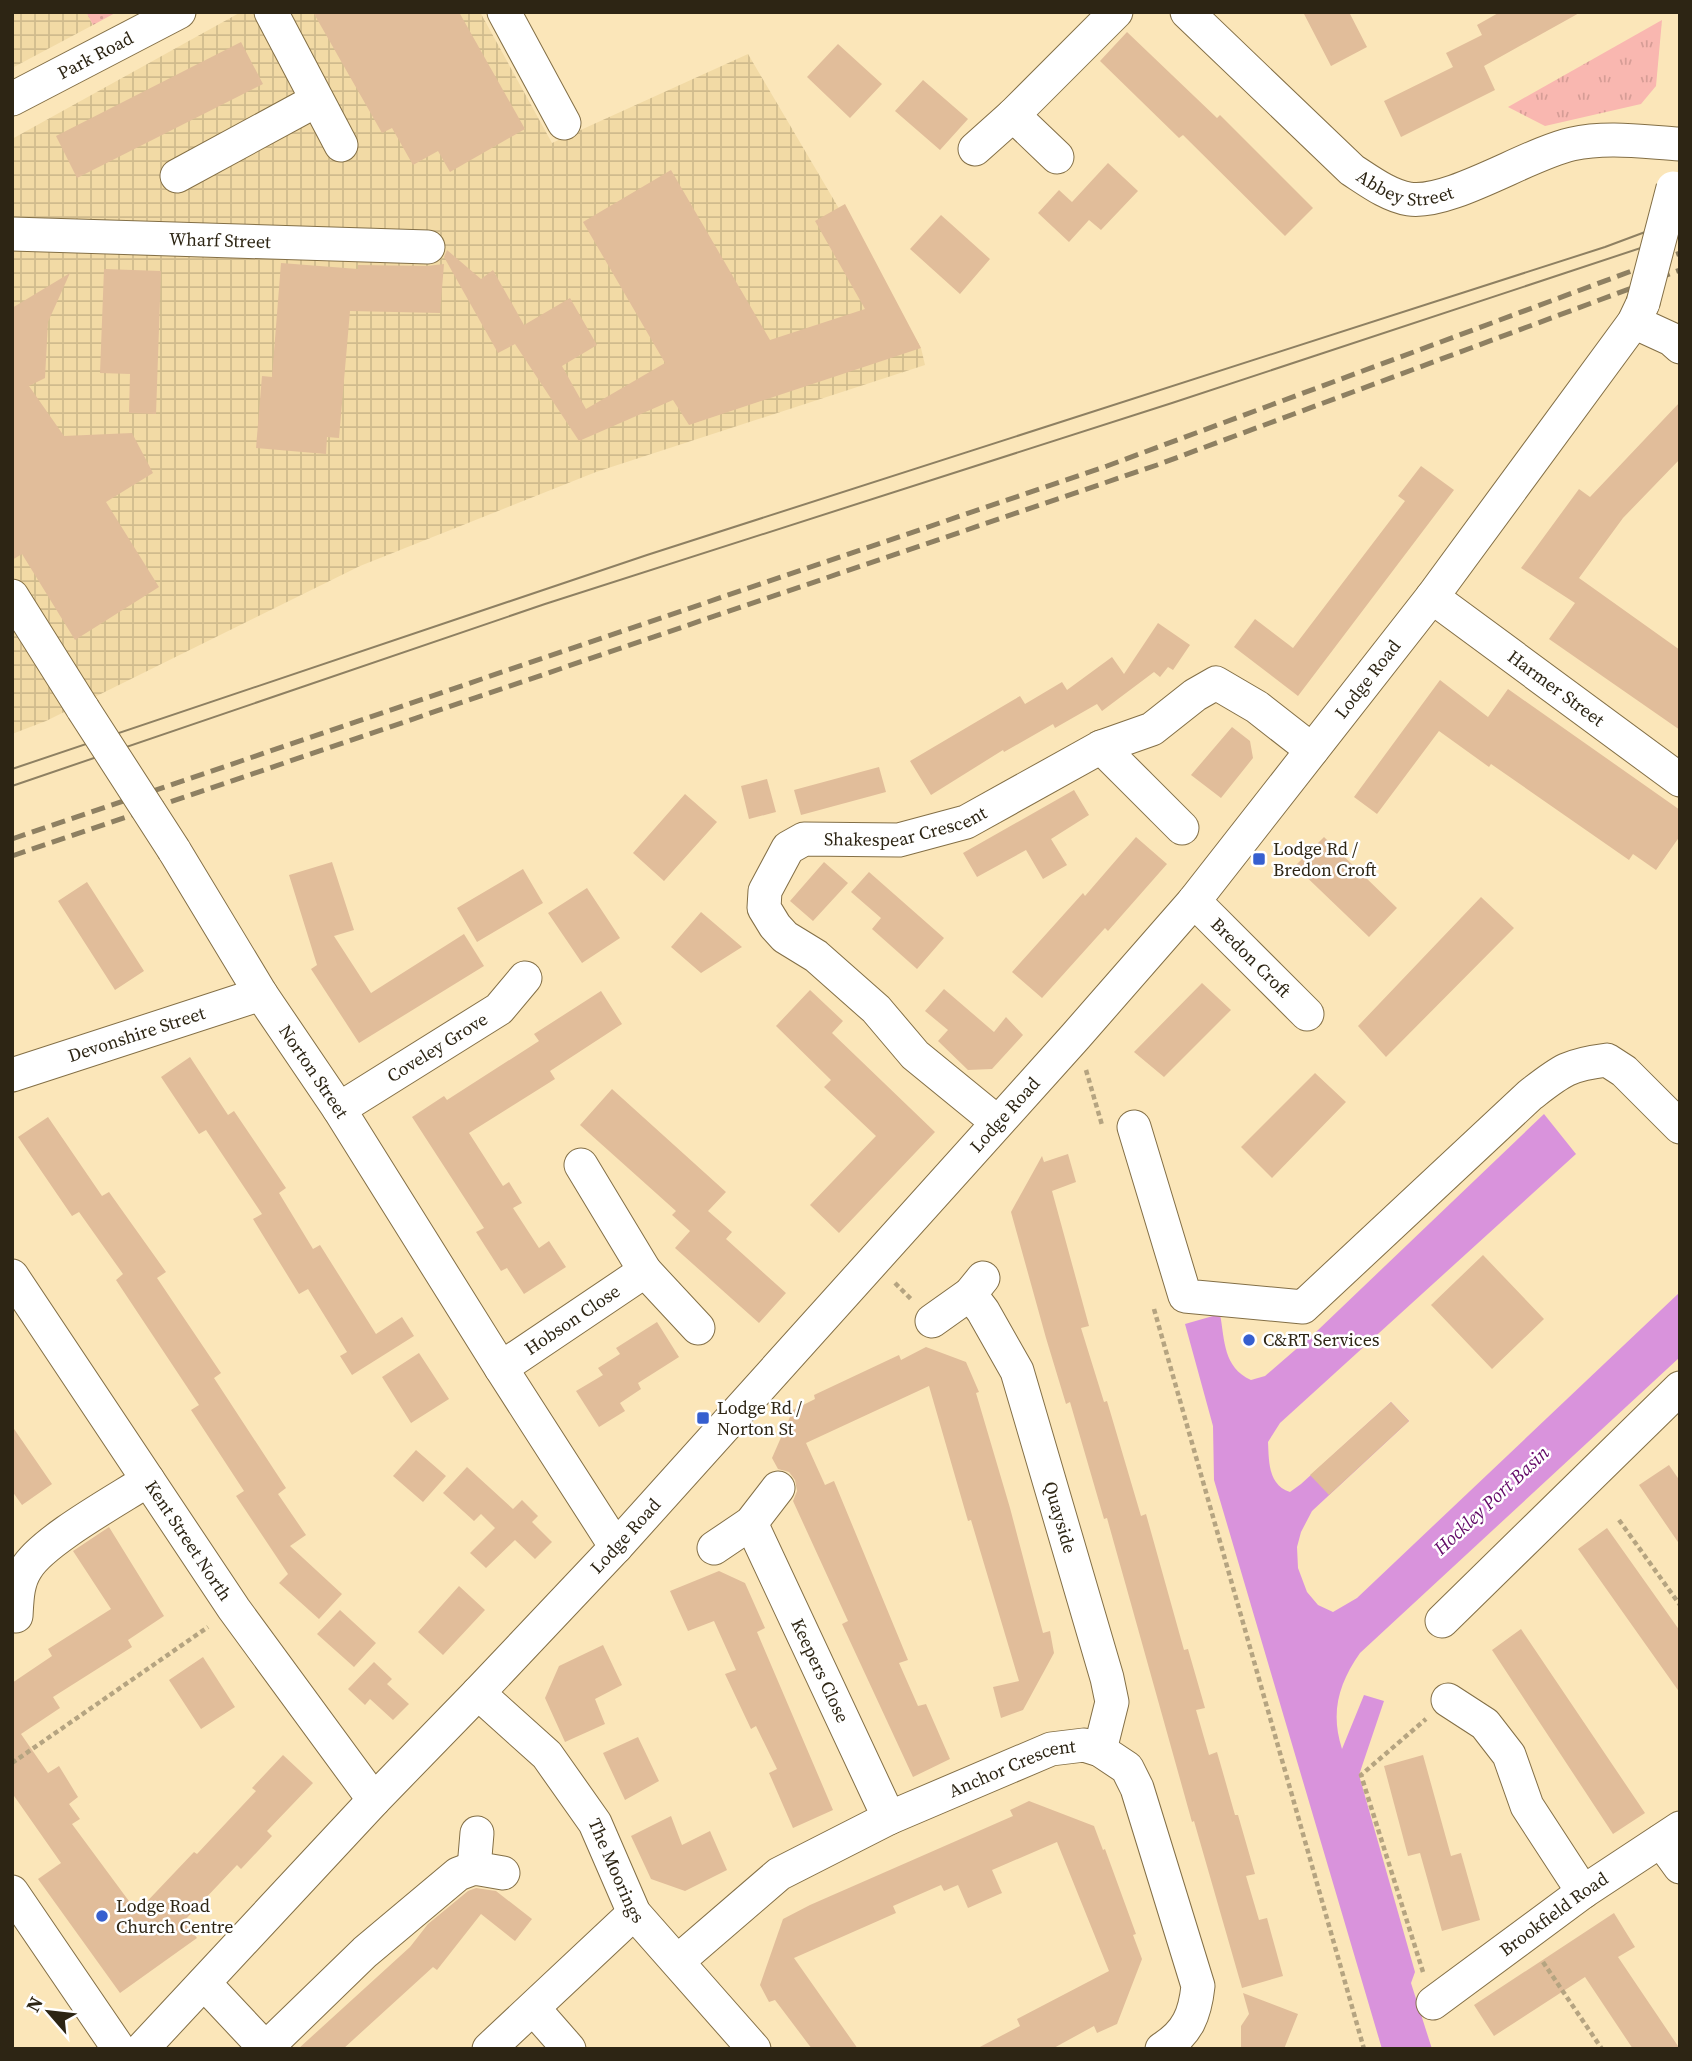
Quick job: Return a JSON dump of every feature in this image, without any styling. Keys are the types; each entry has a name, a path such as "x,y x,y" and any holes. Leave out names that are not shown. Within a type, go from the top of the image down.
{"street":[{"name":"Park Road","path":"12,99 179,12"},
{"path":"271,12 341,145"},
{"path":"504,12 564,123"},
{"path":"975,149 1116,12"},
{"name":"Abbey Street","path":"1187,12 1352,170 1382,189 1409,199 1438,197 1572,144 1613,140 1680,144"},
{"path":"177,176 317,100"},
{"path":"1013,115 1057,157"},
{"name":"Lodge Road","path":"142,2049 373,1800 616,1547 1194,901 1432,597 1639,313 1676,174"},
{"name":"Wharf Street","path":"12,234 428,247"},
{"path":"1639,313 1680,347"},
{"name":"Norton Street","path":"12,596 174,849 261,994 340,1109 616,1547"},
{"name":"Harmer Street","path":"1432,597 1680,780"},
{"name":"Shakespear Crescent","path":"997,1122 915,1055 876,1009 817,956 785,937 775,926 764,908 765,891 788,848 804,839 899,840 966,822 1101,747 1152,729 1195,695 1216,683 1257,707 1312,750"},
{"path":"1101,747 1182,828"},
{"name":"Bredon Croft","path":"1194,901 1307,1014"},
{"name":"Coveley Grove","path":"340,1109 499,1009 525,978"},
{"name":"Devonshire Street","path":"12,1075 261,994"},
{"path":"1118,1127 1185,1296 1303,1307 1530,1096 1556,1074 1573,1065 1607,1060 1624,1071 1680,1127"},
{"path":"581,1165 645,1271 698,1328"},
{"name":"Hobson Close","path":"501,1368 645,1271"},
{"name":"Kent Street North","path":"12,1276 234,1609 373,1800"},
{"name":"Quayside","path":"933,1321 977,1285 983,1311 1017,1371 1108,1678 1112,1702 1100,1751"},
{"path":"1442,1621 1680,1388"},
{"path":"16,1616 18,1591 26,1568 49,1544 148,1480"},
{"path":"714,1548 751,1523 778,1488"},
{"name":"Keepers Close","path":"751,1523 889,1818"},
{"name":"The Moorings","path":"478,1693 547,1755 595,1823 635,1913 754,2049"},
{"path":"1448,1700 1519,1747 1527,1806 1583,1892"},
{"name":"Anchor Crescent","path":"678,1961 779,1874 889,1818 1051,1749 1084,1745 1100,1751 1127,1768 1137,1788 1198,1986 1196,2008 1188,2024 1162,2049"},
{"path":"204,1983 265,2049 365,1952 458,1874 488,1871 477,1833"},
{"name":"Brookfield Road","path":"1433,2003 1583,1892 1673,1845"},
{"path":"12,1892 22,1929 119,2049"},
{"path":"489,2049 635,1913"},
{"path":"534,2009 569,2049"}],"path":[{"path":"1075,1037 1118,1127"},
{"path":"872,1260 933,1321"},
{"path":"1152,1300 1364,2049"},
{"path":"1619,1520 1680,1605"},
{"path":"12,1763 234,1609"},
{"path":"1433,2003 1362,1775 1448,1700"},
{"path":"1525,1935 1602,2049"}],"shaded area":[{"path":"12,12 86,12 93,25 12,68"},
{"path":"241,12 480,12 552,143 748,54 921,348 925,365 596,472 360,566 46,721 12,734 12,139"}],"green space":[{"path":"86,12 117,12 93,25"},
{"path":"1662,20 1656,86 1641,104 1545,126 1508,107"}],"water":[{"name":"Hockley Port Basin","path":"1544,1114 1576,1154 1280,1423 1268,1442 1274,1478 1277,1484 1290,1492 1391,1402 1409,1421 1312,1511 1301,1532 1297,1547 1298,1568 1307,1592 1318,1605 1333,1612 1357,1598 1680,1292 1680,1357 1360,1653 1342,1687 1337,1723 1342,1749 1364,1695 1384,1701 1359,1775 1415,1972 1411,1983 1432,2049 1382,2049 1214,1480 1213,1426 1185,1324 1220,1314 1227,1352 1235,1368 1251,1380 1265,1376 1317,1331"}],"building":[{"path":"313,12 459,12 525,129 450,172 438,151 413,165 392,128 382,133"},
{"path":"1303,12 1349,12 1367,47 1331,66"},
{"path":"1500,12 1581,12 1484,66 1495,90 1401,137 1384,101 1453,67 1446,53 1482,35 1477,25"},
{"path":"1127,32 1217,118 1220,115 1313,208 1285,236 1183,135 1179,138 1100,61"},
{"path":"241,42 263,84 77,178 56,136"},
{"path":"838,44 882,84 850,118 807,77"},
{"path":"923,80 968,119 940,150 895,111"},
{"path":"1108,163 1138,191 1101,230 1089,220 1069,242 1038,213 1059,190 1072,202"},
{"path":"671,170 770,340 865,309 815,221 845,204 921,348 689,425 673,400 579,441 515,344 498,353 444,257 447,250 481,279 493,270 524,325 570,298 597,345 562,366 586,409 665,363 583,222"},
{"path":"941,215 990,259 960,294 910,249"},
{"path":"281,263 358,269 358,265 444,264 440,313 350,311 339,438 327,437 326,454 256,448 262,376 272,377"},
{"path":"104,269 161,271 156,414 129,413 130,374 100,373"},
{"path":"70,273 48,322 45,378 29,386 64,436 132,433 153,473 106,502 159,587 75,640 22,554 12,560 12,308"},
{"path":"1680,402 1680,459 1623,518 1579,578 1680,650 1680,730 1549,639 1575,603 1521,568 1579,489 1590,497"},
{"path":"1421,466 1454,490 1298,696 1234,647 1255,619 1293,648 1405,501 1398,496"},
{"path":"1158,623 1190,645 1173,670 1168,667 1160,677 1154,672 1102,711 1097,704 1055,728 1053,724 1004,752 1003,750 931,795 910,761 1020,696 1025,704 1062,682 1067,690 1112,657 1124,674"},
{"path":"1440,680 1488,717 1508,689 1680,810 1680,836 1656,870 1633,854 1629,860 1439,731 1377,814 1354,797"},
{"path":"1232,727 1250,741 1253,758 1221,798 1191,775"},
{"path":"879,767 886,792 801,815 794,790"},
{"path":"767,779 776,812 749,819 741,786"},
{"path":"1074,790 1089,815 1051,839 1067,865 1043,879 1026,850 977,877 963,853"},
{"path":"685,794 717,822 664,881 633,853"},
{"path":"1136,837 1167,864 1108,931 1105,928 1042,998 1012,972 1083,893 1085,896"},
{"path":"1324,837 1397,908 1369,937 1295,866"},
{"path":"332,862 354,930 334,936 371,993 464,934 484,966 359,1043 311,969 317,965 289,875"},
{"path":"824,862 848,883 813,921 790,901"},
{"path":"523,869 543,903 477,942 457,908"},
{"path":"869,872 944,938 917,969 872,929 881,918 851,892"},
{"path":"87,882 144,971 115,990 58,901"},
{"path":"587,888 620,938 582,963 548,913"},
{"path":"1481,897 1514,928 1386,1057 1358,1026"},
{"path":"701,912 742,947 701,973 671,947"},
{"path":"1202,983 1231,1010 1164,1077 1134,1052"},
{"path":"944,989 994,1032 1006,1017 1023,1035 992,1069 968,1070 938,1041 948,1030 925,1011"},
{"path":"810,990 843,1021 832,1033 935,1132 839,1233 810,1205 876,1136 824,1087 831,1080 776,1026"},
{"path":"601,991 622,1024 550,1071 555,1079 469,1133 503,1186 509,1182 522,1203 513,1208 539,1248 549,1241 566,1267 524,1294 507,1268 501,1271 476,1232 484,1228 412,1117 444,1096 447,1100 539,1041 534,1034"},
{"path":"190,1057 228,1115 234,1111 286,1188 279,1193 313,1249 320,1245 376,1334 402,1317 414,1336 352,1375 340,1356 347,1352 308,1289 299,1294 253,1219 262,1214 206,1130 199,1134 161,1077"},
{"path":"1315,1073 1346,1102 1272,1178 1241,1147"},
{"path":"612,1089 726,1192 708,1211 732,1232 726,1239 786,1293 759,1323 675,1248 690,1231 672,1215 676,1211 580,1125"},
{"path":"48,1117 102,1196 109,1192 166,1272 157,1278 221,1373 214,1378 286,1488 278,1494 306,1535 290,1546 342,1594 319,1619 279,1583 288,1574 236,1496 244,1491 191,1410 199,1405 116,1280 123,1274 79,1212 72,1216 18,1137"},
{"path":"1068,1154 1076,1182 1052,1191 1089,1326 1081,1328 1104,1402 1107,1401 1141,1516 1146,1514 1184,1650 1188,1649 1205,1708 1196,1710 1209,1755 1217,1752 1255,1874 1246,1876 1259,1920 1267,1918 1283,1976 1242,1988 1194,1821 1192,1822 1107,1518 1104,1519 1070,1402 1066,1404 1011,1212 1042,1156 1044,1162"},
{"path":"1483,1255 1544,1319 1492,1369 1431,1305"},
{"path":"657,1322 679,1357 638,1383 641,1389 620,1403 625,1411 599,1427 576,1391 603,1375 598,1368 620,1354 616,1348"},
{"path":"926,1347 966,1362 979,1392 976,1393 1043,1633 1050,1631 1054,1653 1023,1710 1001,1718 993,1687 1019,1681 929,1386 806,1443 825,1485 834,1481 908,1660 899,1663 918,1706 926,1704 950,1759 913,1777 842,1624 848,1621 793,1501 797,1491 795,1480 789,1472 778,1469 772,1458 793,1410 815,1399 814,1395 899,1355 901,1360"},
{"path":"419,1353 449,1399 411,1423 382,1377"},
{"path":"1391,1402 1409,1421 1329,1495 1310,1475"},
{"path":"12,1426 52,1484 22,1505 12,1491"},
{"path":"416,1450 446,1476 423,1502 393,1476"},
{"path":"1669,1465 1680,1481 1680,1545 1639,1485"},
{"path":"467,1467 513,1509 522,1500 538,1516 532,1522 552,1542 535,1559 515,1540 486,1568 470,1553 495,1528 481,1514 474,1521 443,1493"},
{"path":"109,1527 164,1616 128,1640 132,1647 53,1697 60,1708 21,1734 48,1773 59,1766 78,1797 69,1804 80,1819 72,1824 137,1912 194,1852 197,1854 256,1791 252,1788 283,1755 313,1783 267,1831 272,1836 241,1869 237,1865 184,1921 197,1938 120,1993 38,1879 61,1863 12,1793 12,1683 52,1656 48,1649 111,1609 73,1551"},
{"path":"1607,1528 1680,1631 1680,1693 1578,1549"},
{"path":"719,1571 745,1583 765,1628 757,1632 833,1810 793,1828 769,1773 777,1769 756,1726 751,1729 725,1674 736,1670 714,1621 688,1631 670,1591"},
{"path":"459,1586 485,1610 443,1655 418,1632"},
{"path":"340,1610 376,1643 354,1667 317,1634"},
{"path":"1521,1629 1645,1813 1613,1834 1492,1650"},
{"path":"603,1645 622,1685 595,1699 605,1724 565,1742 545,1698 559,1666"},
{"path":"203,1657 235,1707 201,1729 169,1680"},
{"path":"374,1662 392,1679 387,1684 409,1704 393,1720 370,1699 365,1705 348,1689"},
{"path":"638,1737 659,1781 625,1800 603,1753"},
{"path":"1423,1755 1451,1856 1461,1853 1480,1920 1442,1931 1420,1853 1408,1856 1384,1766"},
{"path":"1029,1801 1094,1826 1103,1850 1105,1849 1136,1934 1133,1935 1142,1959 1117,2024 1097,2033 1094,2026 1052,2049 976,2049 1020,2026 1017,2019 1109,1971 1057,1842 992,1870 1002,1893 968,1908 958,1885 944,1891 941,1885 893,1906 896,1913 794,1958 858,2049 812,2049 775,2000 769,2002 760,1985 783,1919 1013,1816 1010,1810"},
{"path":"671,1816 682,1845 710,1831 727,1870 685,1891 651,1879 631,1836"},
{"path":"476,1888 496,1891 532,1919 515,1941 481,1914 437,1970 433,1967 343,2049 298,2049 410,1947 428,1924 468,1891"},
{"path":"1614,1913 1635,1947 1618,1957 1680,2049 1633,2049 1585,1977 1494,2036 1474,2005"},
{"path":"1243,1993 1298,2014 1284,2049 1241,2049 1241,2026 1249,2014"}],"tram line":[{"path":"12,769 647,555 1605,247 1680,219"},
{"path":"12,786 545,604 1172,403 1680,235"}],"railway":[{"path":"12,839 1107,466 1680,253"},
{"path":"12,856 1157,465 1680,270"}],"place":[{"name":"Lodge Rd / Bredon Croft","path":"1259,859"},
{"name":"C&RT Services","path":"1249,1340"},
{"name":"Lodge Rd / Norton St","path":"703,1418"},
{"name":"Lodge Road Church Centre","path":"102,1916"}]}
